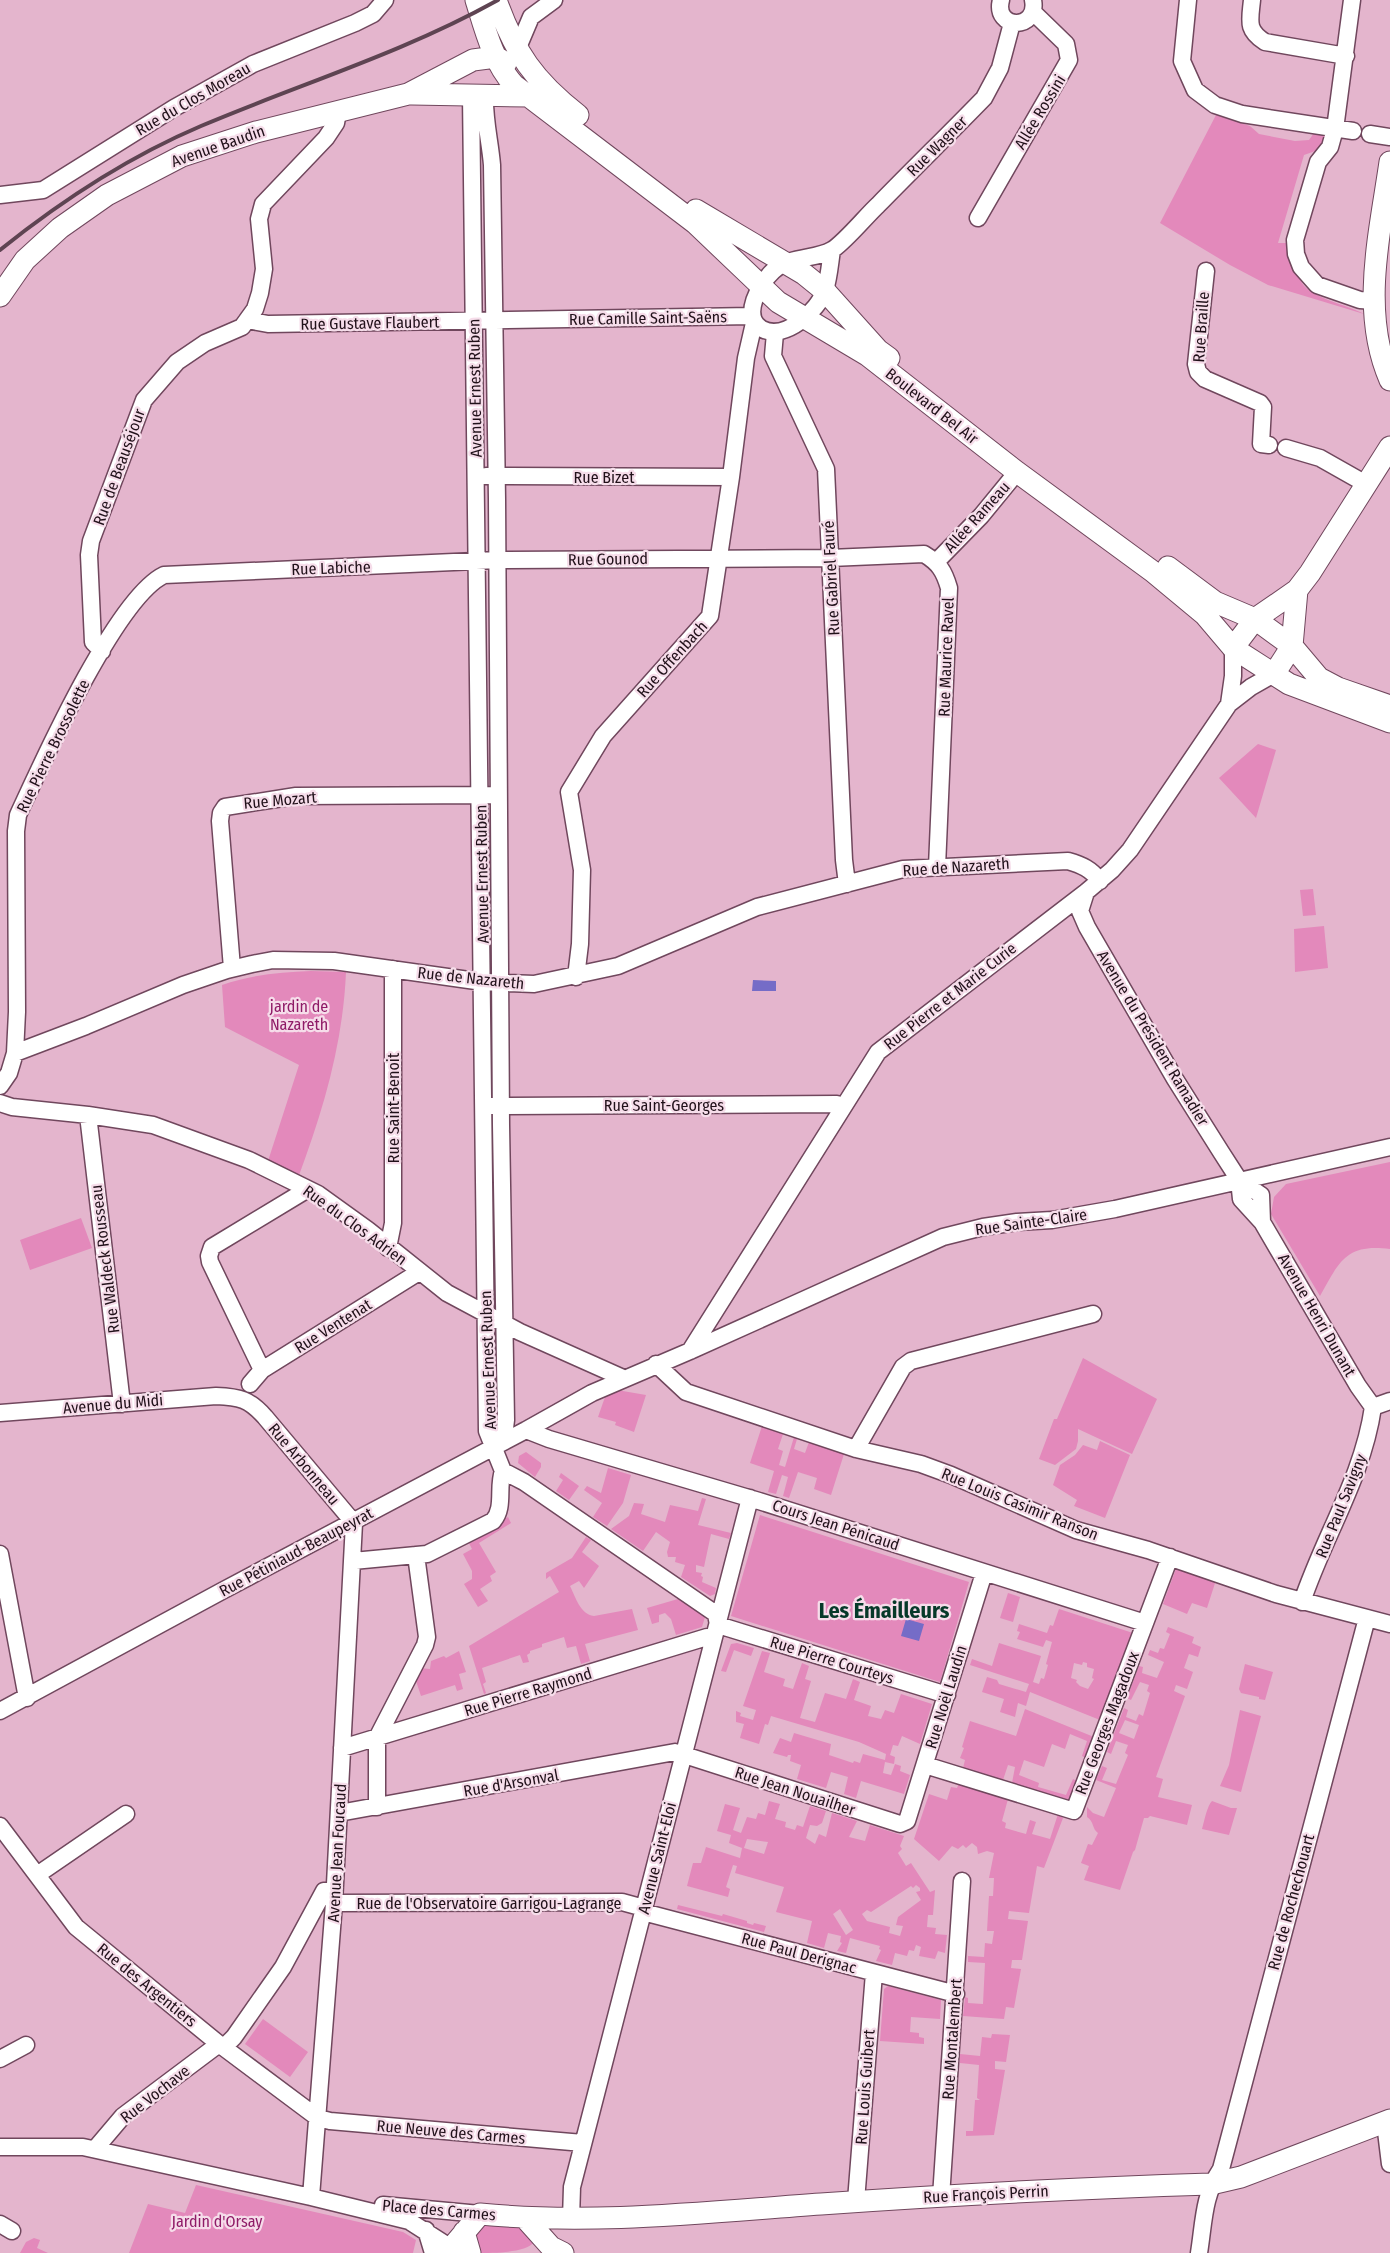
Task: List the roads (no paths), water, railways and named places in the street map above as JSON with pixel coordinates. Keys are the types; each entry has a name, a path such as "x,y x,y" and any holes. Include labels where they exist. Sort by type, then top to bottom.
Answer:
{"main road":[{"path":"478,95 511,53 498,32 489,9"},
{"path":"473,60 475,41 489,9"},
{"name":"Avenue Baudin","path":"0,296 26,260 60,228 107,195 182,156 256,132 408,94 473,60 511,53"},
{"name":"Boulevard Bel Air","path":"511,53 530,69 551,94 815,305 1211,599 1255,619 1292,646 1319,678 1338,688 1390,706"},
{"name":"Boulevard Bel Air","path":"511,53 529,96 695,222 774,273 778,302 815,305 867,355 1017,472 1152,571 1205,615 1233,648 1274,674 1312,694 1390,722"},
{"name":"Avenue Ernest Ruben","path":"473,60 478,95"},
{"name":"Avenue Baudin","path":"408,94 529,96"},
{"path":"1390,162 1376,259 1375,301 1377,334 1385,369 1390,380"},
{"path":"1233,648 1255,619 1297,590 1390,447"},
{"name":"Rue Pierre et Marie Curie","path":"1274,674 1292,646 1297,590"},
{"name":"Rue François Perrin","path":"574,2231 856,2201 1211,2184 1241,2177 1387,2122"},
{"path":"454,2249 480,2214"},
{"name":"Place des Carmes","path":"480,2214 525,2218 574,2231"},
{"path":"525,2218 547,2249 574,2231"}],"street":[{"name":"Rue du Clos Moreau","path":"0,195 43,190 174,108 222,81 253,64 373,14 385,0"},
{"path":"511,53 531,17 554,0"},
{"path":"1001,0 999,5 1003,16 1012,23 1026,20 1033,6"},
{"path":"1188,0 1182,61 1196,90 1215,105 1242,114 1353,131"},
{"path":"1252,0 1249,23 1254,35 1265,42 1346,56"},
{"path":"1352,0 1335,129 1330,147 1318,162 1295,240 1296,254 1301,267 1317,285 1360,300 1375,301"},
{"name":"Allée Rossini","path":"978,218 1069,60 1066,44 1033,6"},
{"path":"489,9 531,17"},
{"name":"Rue Wagner","path":"832,250 984,98 1000,68 1012,23"},
{"name":"Avenue Ernest Ruben","path":"478,95 490,139 492,165 498,561 501,1105 506,1420 505,1428 494,1447"},
{"name":"Avenue Ernest Ruben","path":"478,95 473,322 481,796 487,1429 494,1447"},
{"path":"247,320 255,309 264,269 259,219 263,204 326,138 336,123 338,112"},
{"path":"1370,134 1390,136"},
{"path":"832,250 815,305 783,332 763,330 753,320 753,303 774,273 832,250"},
{"name":"Rue Braille","path":"1206,271 1196,364 1198,372 1205,379 1263,407 1261,444 1269,445"},
{"name":"Rue Gustave Flaubert","path":"247,320 268,324 494,320"},
{"name":"Rue de Beauséjour","path":"102,651 93,642 89,555 91,541 144,400 177,362 205,344 242,327 247,320"},
{"name":"Rue Camille Saint-Saëns","path":"494,320 753,320"},
{"name":"Rue Offenbach","path":"576,976 580,944 582,870 569,792 603,736 710,616 753,320"},
{"name":"Rue Gabriel Fauré","path":"775,333 773,356 826,469 847,884"},
{"path":"1286,448 1320,458 1366,484"},
{"name":"Allée Rameau","path":"937,561 981,516 1017,472"},
{"name":"Rue Bizet","path":"476,476 731,477"},
{"path":"719,559 924,554 937,561"},
{"name":"Rue Gounod","path":"498,561 719,559"},
{"name":"Rue Labiche","path":"165,575 498,561"},
{"name":"Rue Maurice Ravel","path":"937,561 945,574 949,588 938,867"},
{"name":"Rue Pierre Brossolette","path":"15,1053 18,815 72,703 117,626 151,583 165,575"},
{"name":"Rue Pierre et Marie Curie","path":"1229,704 1233,676 1233,648"},
{"name":"Rue Pierre et Marie Curie","path":"690,1351 878,1052 1100,881 1130,850 1229,704 1251,687 1274,674"},
{"name":"Rue Mozart","path":"232,968 220,821 225,807 296,796 499,795"},
{"name":"Rue de Nazareth","path":"15,1053 183,985 232,968 273,960 334,961 483,982 534,984 618,966 757,908 903,869 1068,861 1082,865 1093,872 1100,881"},
{"name":"Avenue du Président Ramadier","path":"1086,892 1080,911 1087,927 1175,1079 1239,1180"},
{"name":"Rue Saint-Benoit","path":"388,1248 393,1223 393,969"},
{"path":"0,1086 9,1074 15,1053"},
{"name":"Rue du Clos Adrien","path":"0,1103 12,1107 153,1125 249,1160 308,1189 351,1218 447,1293 530,1337 623,1378"},
{"name":"Rue Saint-Georges","path":"484,1106 837,1104 842,1108"},
{"name":"Rue Waldeck Rousseau","path":"88,1115 122,1404"},
{"name":"Rue Sainte-Claire","path":"656,1364 690,1351 943,1237 983,1227 1052,1220 1115,1209 1390,1147"},
{"name":"Avenue Henri Dunant","path":"1239,1180 1261,1195 1262,1222 1358,1386 1373,1407"},
{"path":"262,1370 209,1256 212,1247 308,1189"},
{"name":"Rue Ventenat","path":"250,1384 262,1370 419,1272"},
{"path":"856,1449 903,1368 911,1360 1093,1314"},
{"name":"Rue Louis Casimir Ranson","path":"656,1364 668,1378 686,1392 856,1449 921,1464 984,1488 1076,1530 1170,1557 1302,1602 1390,1624"},
{"name":"Rue Pétiniaud-Beaupeyrat","path":"0,1712 592,1393 656,1364"},
{"path":"238,1384 250,1384 256,1392 254,1405 242,1399 227,1396 238,1384"},
{"name":"Avenue du Midi","path":"0,1413 227,1396"},
{"path":"1373,1407 1390,1401"},
{"name":"Rue Arbonneau","path":"254,1405 354,1522"},
{"name":"Rue Paul Savigny","path":"1302,1602 1360,1463 1368,1439 1373,1407"},
{"name":"Cours Jean Pénicaud","path":"526,1430 1145,1623"},
{"path":"494,1447 503,1471 534,1489 716,1614 716,1632"},
{"path":"353,1561 428,1554 495,1519 499,1514 500,1478 503,1471"},
{"name":"Avenue Saint-Eloi","path":"574,2231 572,2187 750,1498"},
{"name":"Avenue Jean Foucaud","path":"311,2190 334,1897 354,1522"},
{"path":"0,1554 27,1698"},
{"path":"377,1807 377,1737 427,1637 416,1555"},
{"name":"Rue Georges Magadoux","path":"925,1765 1074,1811 1170,1557"},
{"name":"Rue Noël Laudin","path":"907,1821 984,1573"},
{"name":"Rue de Rochechouart","path":"1199,2253 1206,2198 1211,2184 1221,2169 1367,1618"},
{"name":"Rue Pierre Courteys","path":"716,1632 947,1695"},
{"name":"Rue Pierre Raymond","path":"342,1748 706,1637 716,1632"},
{"name":"Rue d'Arsonval","path":"339,1813 675,1752 684,1755"},
{"name":"Rue Jean Nouailher","path":"684,1755 900,1824 907,1821"},
{"path":"37,1875 126,1814"},
{"name":"Rue des Argentiers","path":"0,1826 76,1928 222,2045 318,2118"},
{"name":"Rue Montalembert","path":"941,2197 962,1881"},
{"name":"Rue Vochave","path":"95,2149 123,2116 234,2037 283,1967 324,1891 334,1897"},
{"name":"Rue de l'Observatoire Garrigou-Lagrange","path":"334,1897 622,1902 643,1910"},
{"name":"Rue Paul Derignac","path":"643,1910 956,1994"},
{"name":"Rue Louis Guibert","path":"856,2201 874,1973"},
{"path":"0,2059 26,2045"},
{"name":"Rue Neuve des Carmes","path":"318,2118 330,2121 583,2143"},
{"path":"1387,2122 1390,2164"},
{"name":"Place des Carmes","path":"0,2147 73,2146 95,2149 179,2169 323,2191 346,2199 414,2209 480,2214"},
{"name":"Place des Carmes","path":"311,2190 409,2221 454,2249"}],"railway":[{"path":"0,250 71,197 121,166 174,138 388,52 498,0"}],"district":[{"name":"Les Émailleurs","path":"884,1610"}],"park label":[{"name":"jardin de Nazareth","path":"299,1015"},
{"name":"Jardin d'Orsay","path":"217,2221"}]}
